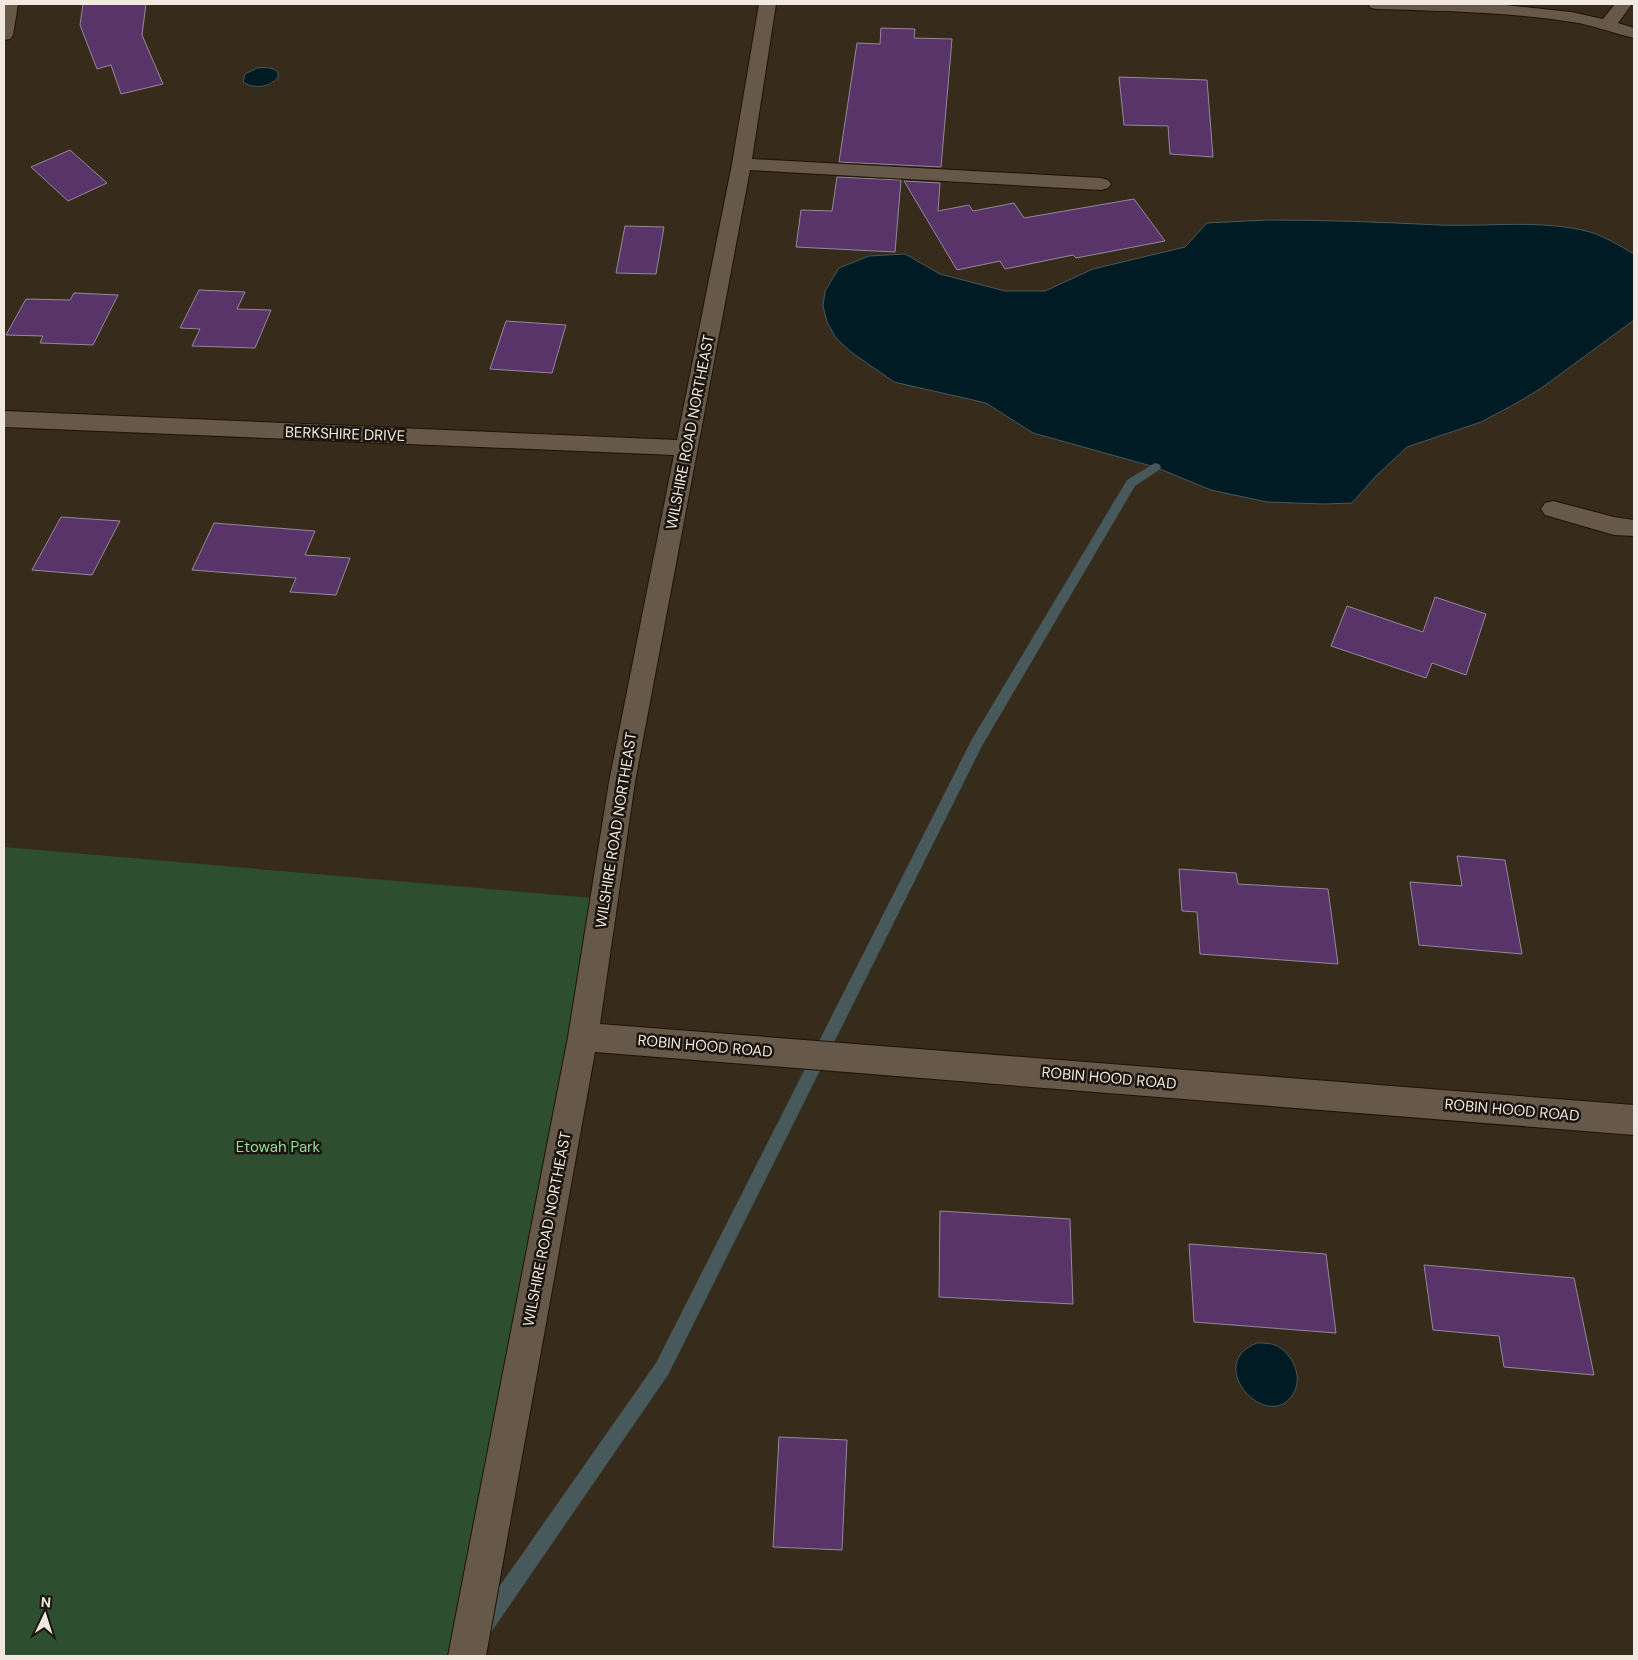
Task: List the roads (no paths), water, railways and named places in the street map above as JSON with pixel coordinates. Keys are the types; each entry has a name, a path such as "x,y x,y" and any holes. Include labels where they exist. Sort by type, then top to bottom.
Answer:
{"street":[{"path":"4,35 9,4"},
{"name":"WILSHIRE ROAD NORTHEAST","path":"467,1656 583,1037 622,782 742,164 767,4"},
{"path":"1377,4 1520,11 1573,17 1634,33"},
{"path":"1607,25 1624,4"},
{"path":"742,164 1102,184"},
{"name":"BERKSHIRE DRIVE","path":"4,419 687,448"},
{"path":"1553,509 1614,526 1634,528"},
{"name":"ROBIN HOOD ROAD","path":"583,1037 1634,1120"}],"water":[{"path":"257,68 273,69 278,72 278,77 275,81 261,86 252,86 243,82 245,74"},
{"path":"1267,220 1438,225 1514,224 1553,226 1590,232 1634,254 1634,320 1540,389 1513,405 1481,422 1407,447 1376,476 1352,503 1324,504 1267,502 1211,490 1155,467 1033,433 986,403 894,382 851,352 836,338 827,322 823,306 825,291 839,268 869,256 905,254 940,274 1005,291 1045,291 1093,269 1185,247 1207,223"},
{"path":"1257,1343 1271,1344 1285,1351 1296,1370 1297,1384 1295,1391 1291,1397 1280,1405 1267,1406 1254,1400 1244,1390 1237,1378 1236,1365 1242,1352"}],"waterway":[{"path":"485,1624 662,1369 977,743 1131,483 1155,467"}],"park label":[{"name":"Etowah Park","path":"278,1147"}]}
